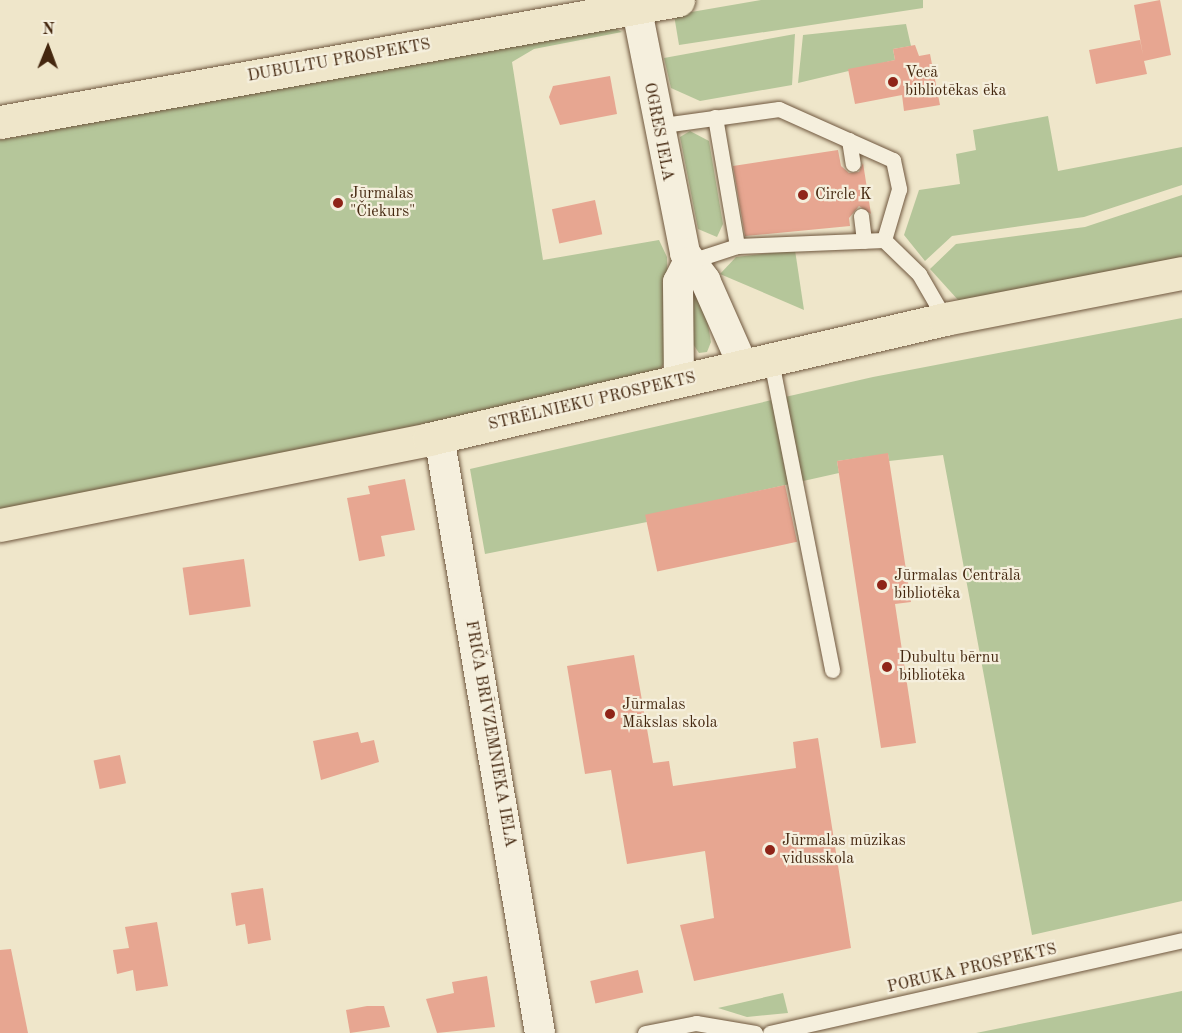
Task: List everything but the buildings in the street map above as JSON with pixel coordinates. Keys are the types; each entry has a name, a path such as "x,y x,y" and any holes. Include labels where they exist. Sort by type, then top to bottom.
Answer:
{"main road":[{"name":"DUBULTU PROSPEKTS","path":"0,123 635,4 678,0"},
{"name":"STRĒLNIEKU PROSPEKTS","path":"0,525 439,436 945,319 1182,273"}],"street":[{"name":"OGRES IELA","path":"635,4 656,126 688,262 705,280 757,364"},
{"path":"679,382 678,282 688,262"},
{"name":"FRIČA BRĪVZEMNIEKA IELA","path":"439,436 540,1033"}],"lane":[{"path":"656,126 779,109 893,160 899,189 884,240"},
{"path":"715,117 737,246"},
{"path":"849,140 853,164"},
{"path":"861,216 864,241"},
{"path":"688,262 737,246 884,240 919,274 945,319"},
{"path":"757,364 832,670"},
{"name":"PORUKA PROSPEKTS","path":"770,1033 1182,940"},
{"path":"645,1033 696,1023 755,1033"}],"green space":[{"path":"761,0 923,0 923,8 679,45 674,15"},
{"path":"607,24 622,32 534,49 512,62 543,260 659,240 667,257 669,356 656,375 0,513 0,140"},
{"path":"906,24 911,46 893,49 895,60 798,83 803,35"},
{"path":"795,34 792,85 700,101 671,88 664,58"},
{"path":"1048,116 1058,171 1182,147 1182,185 1084,217 952,236 925,261 904,235 919,190 960,184 956,154 976,150 973,130"},
{"path":"690,131 709,141 723,224 717,237 698,229 680,137"},
{"path":"1182,195 1182,257 959,301 930,269 956,244 1085,227"},
{"path":"795,250 804,310 720,274 736,257"},
{"path":"690,277 701,284 711,342 707,352 699,353 691,341"},
{"path":"1182,318 1182,901 1032,935 943,455 889,461 888,454 837,461 839,473 646,516 647,522 485,554 470,469 873,377"},
{"path":"1182,991 1182,1033 976,1033"},
{"path":"783,993 788,1013 747,1017 718,1008"}],"place":[{"name":"Vecā bibliotēkas ēka","path":"893,82"},
{"name":"Circle K","path":"803,195"},
{"name":"Jūrmalas \"Čiekurs\"","path":"338,203"},
{"name":"Jūrmalas Centrālā bibliotēka","path":"882,585"},
{"name":"Dubultu bērnu bibliotēka","path":"887,667"},
{"name":"Jūrmalas Mākslas skola","path":"610,714"},
{"name":"Jūrmalas mūzikas vidusskola","path":"770,850"}]}
